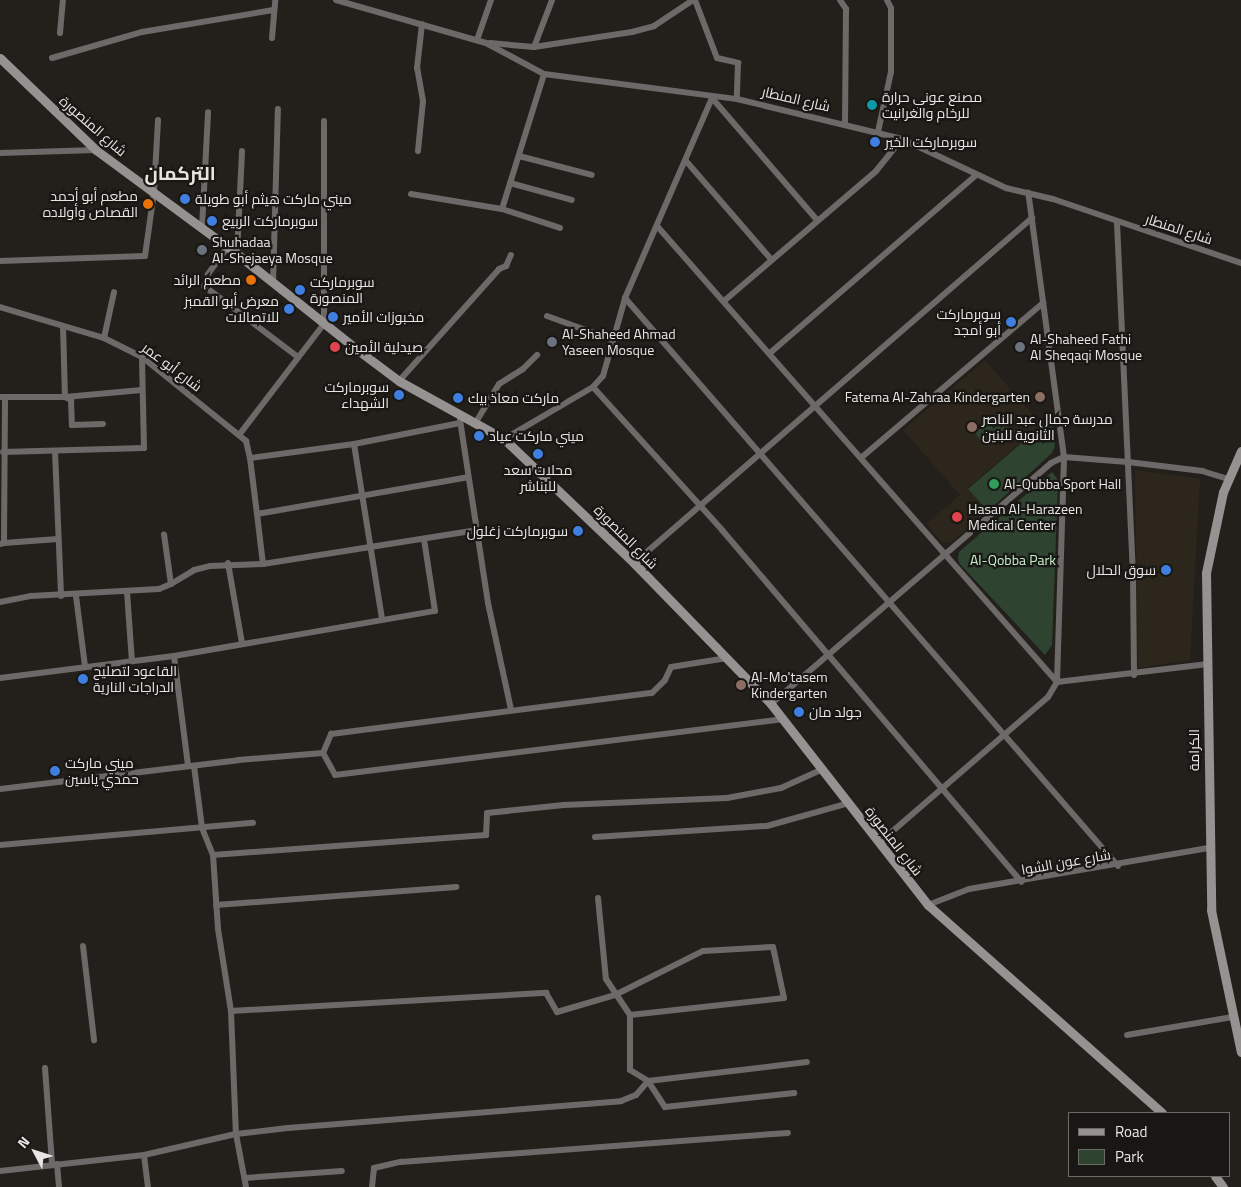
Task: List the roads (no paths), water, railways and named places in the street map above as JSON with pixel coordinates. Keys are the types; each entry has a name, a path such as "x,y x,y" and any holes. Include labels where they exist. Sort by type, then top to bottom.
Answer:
{"main road":[{"name":"شارع المنصورة","path":"0,58 96,150 237,254 324,324 400,381 460,419 476,422 504,439 634,563 771,704 823,769 846,804 880,842 928,905 1161,1112"},
{"name":"الكرامة","path":"1241,451 1228,479 1206,573 1211,910 1232,1017 1241,1052"}],"street":[{"path":"60,33 63,0"},
{"path":"272,38 275,0"},
{"name":"شارع المنطار","path":"336,0 486,43 544,74 712,98 737,99 878,132 902,139 1006,188 1028,192 1241,263"},
{"path":"477,40 491,0"},
{"path":"534,47 552,0"},
{"path":"486,43 534,47 608,37 654,26 694,0 717,58 738,63 737,99"},
{"path":"840,0 846,9 845,123"},
{"path":"878,132 891,72 891,8 887,0"},
{"path":"52,58 142,32 273,10"},
{"path":"418,151 423,101 417,68 422,24"},
{"path":"502,209 544,74"},
{"path":"504,439 592,387 603,376 625,298 712,98 816,219"},
{"path":"273,284 278,109"},
{"path":"202,228 208,112"},
{"path":"0,261 145,256 154,192 158,120"},
{"path":"239,435 324,324 324,121"},
{"path":"724,301 816,219 876,171 902,139"},
{"path":"0,153 96,150"},
{"path":"237,254 242,151"},
{"path":"519,156 592,175"},
{"path":"686,161 771,259"},
{"path":"770,354 976,175"},
{"path":"510,183 572,200"},
{"path":"880,842 1048,697 1057,682 1064,457 1028,192"},
{"path":"410,194 502,209 560,228"},
{"path":"634,563 1032,218"},
{"path":"1117,223 1128,462 1134,675"},
{"path":"657,226 862,457 944,556 1057,682"},
{"path":"208,274 227,248"},
{"path":"400,381 499,269 506,266 510,256"},
{"path":"204,286 298,357"},
{"path":"104,338 114,292"},
{"path":"625,298 761,452 1118,866"},
{"path":"862,457 1043,303"},
{"name":"شارع أبو عمر","path":"0,307 104,338 142,357 246,441 250,458 263,564"},
{"path":"547,316 613,340"},
{"path":"64,326 65,396"},
{"path":"476,422 499,384 523,370 537,355"},
{"path":"3,452 144,448 142,357"},
{"path":"592,387 699,506 1022,882"},
{"path":"58,539 2,544 2,397 65,396 142,390"},
{"path":"65,396 71,400 72,425 103,424"},
{"path":"250,458 354,444 460,419 488,604 511,709"},
{"path":"354,444 382,619"},
{"path":"55,451 61,596"},
{"path":"771,704 1051,463 1064,457 1128,462 1202,471 1228,479"},
{"path":"257,514 468,477"},
{"path":"0,602 30,596 76,596 159,589 194,570 228,563 263,564 477,530"},
{"path":"164,534 171,584"},
{"path":"0,678 174,656 435,611 424,538"},
{"path":"228,563 242,643"},
{"path":"126,592 132,661"},
{"path":"76,596 85,666"},
{"path":"174,656 202,828 213,855 216,905 231,1011 236,1134 246,1187"},
{"path":"323,753 331,734 511,709 652,693 665,680 671,667 726,658"},
{"path":"1057,682 1134,675 1208,664"},
{"path":"323,753 335,774 783,719"},
{"path":"0,789 191,766 323,753"},
{"path":"213,855 486,835 487,813 564,805 727,798 781,788 823,769"},
{"path":"595,838 767,826 846,804"},
{"path":"0,845 253,823"},
{"name":"شارع عون الشوا","path":"928,905 969,889 1118,866 1209,848"},
{"path":"216,905 456,887"},
{"path":"598,898 606,979 614,995 630,1015 630,1070 648,1081 665,1107 794,1093"},
{"path":"83,946 94,1040"},
{"path":"231,1011 546,993 557,1012 614,995 703,951 774,947 784,998 630,1015"},
{"path":"1127,1035 1232,1017"},
{"path":"0,1171 144,1154 236,1134 433,1114 621,1101 636,1095 648,1081 807,1062"},
{"path":"46,1068 54,1164 59,1187"},
{"path":"372,1187 374,1168 401,1162 788,1132"},
{"path":"144,1154 148,1187"},
{"path":"245,1178 342,1171"}],"place":[{"name":"مصنع عوني حرارة للرخام والغرانيت","path":"872,105"},
{"name":"سوبرماركت الخير","path":"875,142"},
{"name":"ميني ماركت هيثم أبو طويلة","path":"185,199"},
{"name":"مطعم أبو أحمد القصاص وأولاده","path":"148,204"},
{"name":"سوبرماركت الربيع","path":"212,221"},
{"name":"Shuhadaa Al-Shejaeya Mosque","path":"202,250"},
{"name":"مطعم الرائد","path":"251,280"},
{"name":"سوبرماركت المنصورة","path":"300,290"},
{"name":"معرض أبو القمبز للاتصالات","path":"289,309"},
{"name":"مخبوزات الأمير","path":"333,317"},
{"name":"سوبرماركت أبو أمجد","path":"1011,322"},
{"name":"Al-Shaheed Ahmad Yaseen Mosque","path":"552,342"},
{"name":"صيدلية الأمين","path":"335,347"},
{"name":"Al-Shaheed Fathi Al Sheqaqi Mosque","path":"1020,347"},
{"name":"سوبرماركت الشهداء","path":"399,395"},
{"name":"Fatema Al-Zahraa Kindergarten","path":"1040,397"},
{"name":"ماركت معاذ بيك","path":"458,398"},
{"name":"مدرسة جمال عبد الناصر الثانوية للبنين","path":"972,427"},
{"name":"ميني ماركت عياد","path":"479,436"},
{"name":"محلات سعد للبناشر","path":"538,454"},
{"name":"Al-Qubba Sport Hall","path":"994,484"},
{"name":"Hasan Al-Harazeen Medical Center","path":"957,517"},
{"name":"سوبرماركت زغلول","path":"578,531"},
{"name":"سوق الحلال","path":"1166,570"},
{"name":"القاعود لتصليح الدراجات النارية","path":"83,679"},
{"name":"Al-Mo'tasem Kindergarten","path":"741,685"},
{"name":"جولد مان","path":"799,712"},
{"name":"ميني ماركت حمدي ياسين","path":"55,771"}],"district":[{"name":"التركمان","path":"180,173"}],"park label":[{"name":"Al-Qobba Park","path":"1013,560"}]}
